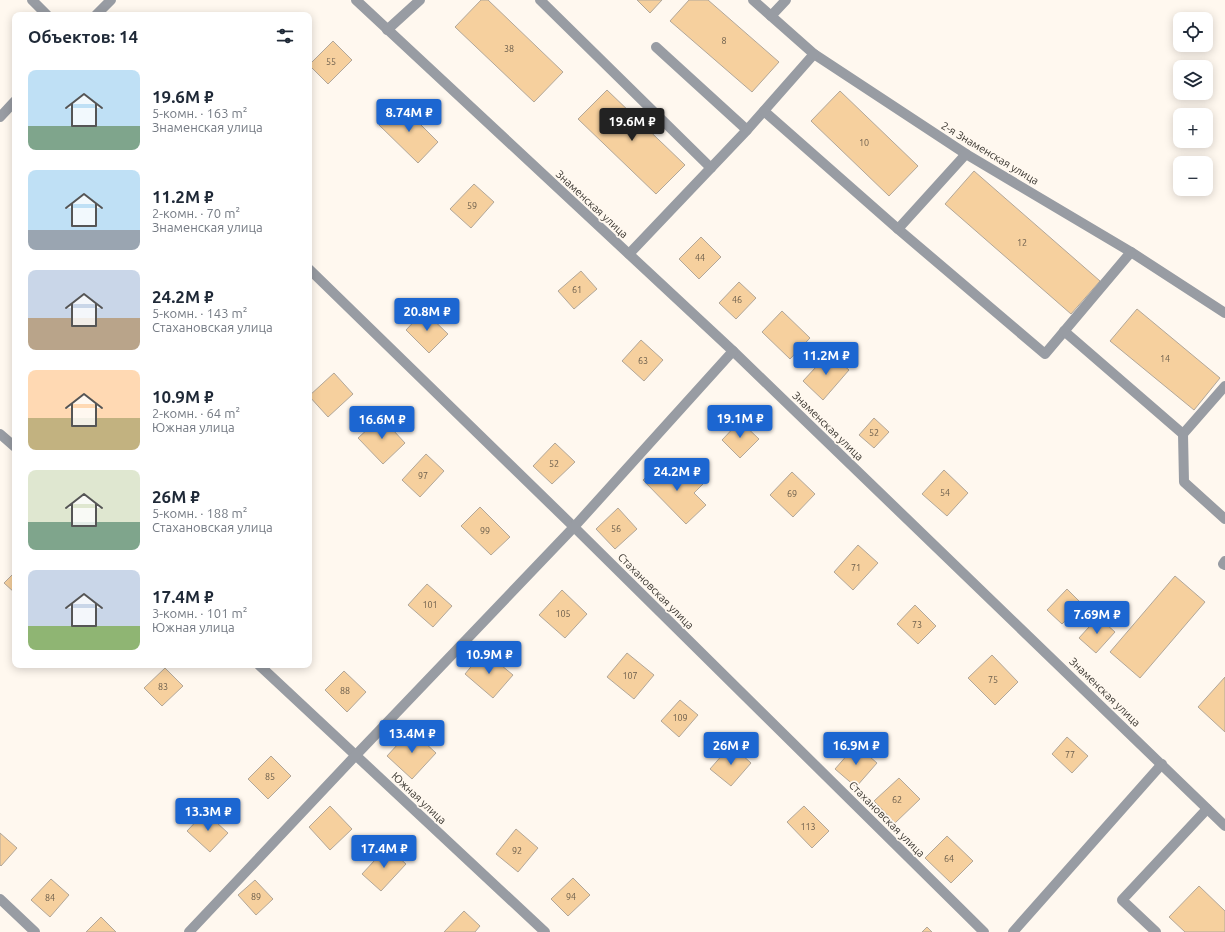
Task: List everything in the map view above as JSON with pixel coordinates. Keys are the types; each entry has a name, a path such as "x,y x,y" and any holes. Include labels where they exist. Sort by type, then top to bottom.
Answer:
{"street":[{"path":"32,0 44,12"},
{"path":"99,12 111,0"},
{"name":"Знаменская улица","path":"356,0 733,351 1225,826"},
{"path":"387,30 420,0"},
{"path":"540,0 711,168"},
{"name":"2-я Знаменская улица","path":"753,0 814,54 966,154 1131,252 1225,313"},
{"path":"771,16 786,0"},
{"path":"656,47 747,130"},
{"path":"628,254 747,130 814,54"},
{"path":"0,117 12,104"},
{"path":"764,111 898,230 1045,354 1131,252"},
{"path":"898,230 966,154"},
{"name":"Стахановская улица","path":"312,272 574,527 984,932"},
{"path":"1064,331 1183,434"},
{"path":"189,932 574,527 733,351"},
{"path":"1225,386 1183,434 1184,482 1225,519"},
{"path":"0,434 12,444"},
{"path":"1225,561 1223,564 1225,565"},
{"name":"Южная улица","path":"262,668 545,932"},
{"path":"1014,932 1162,764"},
{"path":"1156,932 1122,900 1207,809"},
{"path":"0,899 35,932"}],"building":[{"path":"481,0 488,0 563,72 534,102 455,27"},
{"path":"637,0 662,0 650,13"},
{"path":"689,0 708,0 779,62 752,92 670,21"},
{"path":"333,41 352,60 328,84 312,68 312,62"},
{"path":"607,90 685,165 656,194 578,119"},
{"path":"840,91 918,166 889,196 811,121"},
{"path":"400,104 438,142 418,163 379,125"},
{"path":"974,171 1100,281 1071,314 945,204"},
{"path":"474,184 494,202 471,228 450,209"},
{"path":"701,237 721,257 699,279 679,259"},
{"path":"581,271 597,289 574,309 558,291"},
{"path":"739,282 756,298 736,319 719,303"},
{"path":"1137,309 1220,378 1194,410 1110,341"},
{"path":"424,311 448,334 429,353 406,330"},
{"path":"782,311 810,338 790,359 762,332"},
{"path":"641,340 663,360 644,381 622,361"},
{"path":"829,353 849,370 823,400 803,381"},
{"path":"334,373 353,394 328,417 312,399 312,393"},
{"path":"381,417 405,443 383,464 358,438"},
{"path":"874,418 889,432 874,448 859,435"},
{"path":"740,421 759,439 740,458 722,440"},
{"path":"555,443 575,462 552,484 533,466"},
{"path":"426,454 444,471 420,497 402,480"},
{"path":"663,461 684,483 694,473 704,483 694,493 706,505 686,524 643,480"},
{"path":"944,470 968,493 947,516 922,494"},
{"path":"792,472 815,494 793,517 770,495"},
{"path":"480,507 510,537 491,555 461,526"},
{"path":"618,508 637,529 615,549 596,529"},
{"path":"858,545 878,563 853,590 834,572"},
{"path":"12,575 12,590 4,583"},
{"path":"1175,576 1205,602 1140,678 1110,652"},
{"path":"427,584 452,606 433,627 408,605"},
{"path":"1067,589 1082,604 1062,624 1047,610"},
{"path":"562,590 587,614 565,638 539,615"},
{"path":"915,605 936,626 918,644 897,624"},
{"path":"1098,617 1115,632 1096,653 1079,638"},
{"path":"484,651 513,675 493,698 465,674"},
{"path":"627,653 654,675 634,699 607,677"},
{"path":"992,655 1018,682 995,705 968,678"},
{"path":"165,668 183,686 162,706 144,688"},
{"path":"344,671 366,692 347,712 325,690"},
{"path":"1225,677 1225,732 1198,707"},
{"path":"680,700 698,715 679,737 661,721"},
{"path":"411,730 436,753 412,779 387,756"},
{"path":"1067,737 1088,756 1072,773 1052,754"},
{"path":"731,745 751,763 731,786 710,769"},
{"path":"856,745 877,763 856,787 835,769"},
{"path":"271,756 291,776 268,799 248,779"},
{"path":"899,778 920,799 895,823 874,801"},
{"path":"330,806 352,829 330,850 309,827"},
{"path":"804,806 829,831 812,848 787,822"},
{"path":"205,812 228,833 210,852 187,831"},
{"path":"516,829 538,848 518,872 496,854"},
{"path":"0,833 17,848 1,866 0,865"},
{"path":"947,836 973,861 951,883 925,858"},
{"path":"387,847 406,864 381,891 362,874"},
{"path":"573,878 590,895 568,916 551,899"},
{"path":"51,879 69,895 50,917 31,900"},
{"path":"255,880 273,899 256,915 238,895"},
{"path":"1199,886 1225,911 1225,932 1185,932 1169,917"},
{"path":"464,911 480,926 475,932 444,932"},
{"path":"101,917 116,932 86,932"},
{"path":"927,927 932,932 922,932"}]}
